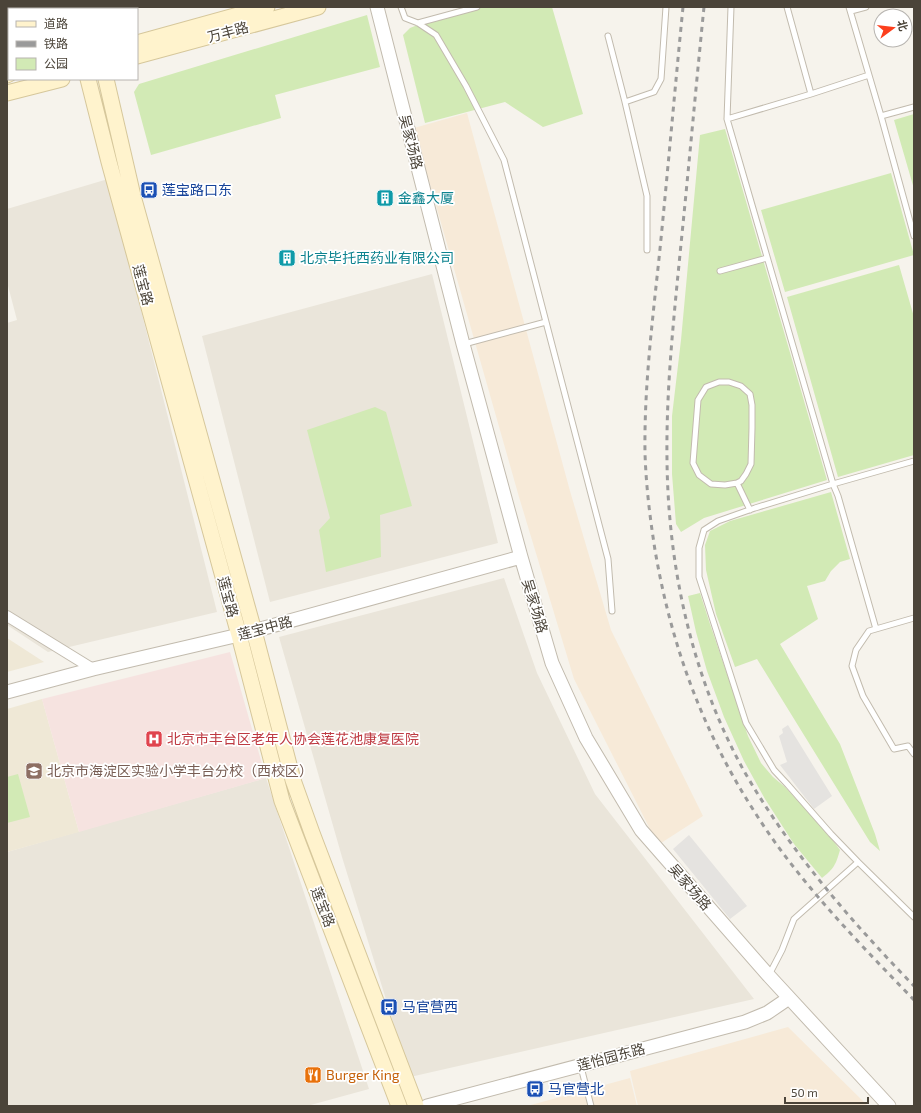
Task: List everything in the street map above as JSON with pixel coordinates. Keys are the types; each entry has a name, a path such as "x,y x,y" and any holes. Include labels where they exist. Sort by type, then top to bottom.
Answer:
{"main road":[{"name":"万丰路","path":"138,42 267,7"},
{"name":"万丰路","path":"138,56 318,7"},
{"path":"7,93 58,80"},
{"name":"莲宝路","path":"88,80 109,162 239,635 282,801 399,1106"},
{"name":"莲宝路","path":"106,80 134,196 254,631 293,780 416,1106"}],"street":[{"name":"吴家场路","path":"377,7 463,344 521,557 552,663 586,738 641,830 769,976 888,1106"},
{"name":"莲宝中路","path":"7,692 93,669 239,635 521,557"},
{"path":"7,616 93,669"},
{"name":"莲怡园东路","path":"427,1106 744,1022 767,1013 789,998"}],"lane":[{"path":"401,7 405,18 418,22 436,35 466,86 504,160 608,559 612,610"},
{"path":"418,22 477,7"},
{"path":"625,102 654,92 661,79 666,7"},
{"path":"731,7 727,119 876,629"},
{"path":"788,7 811,94"},
{"path":"866,7 850,9 914,236"},
{"path":"608,36 648,196 647,250"},
{"path":"727,119 869,75"},
{"path":"881,116 914,107"},
{"path":"720,271 767,258"},
{"path":"463,344 546,322"},
{"path":"719,382 729,382 741,386 750,394 752,405 751,464 741,481 737,483 725,486 711,484 699,475 693,463 698,400 706,387 719,382"},
{"path":"914,461 833,484 718,521 704,530 699,548 699,577 746,723 774,770 831,834 914,917"},
{"path":"737,483 750,510"},
{"path":"914,618 869,631 856,650 852,666 863,696 894,749 908,746 914,754"},
{"path":"769,976 782,950 794,919 858,862"},
{"path":"581,1066 591,1106"}],"shaded area":[{"path":"467,113 570,491 611,630 703,816 658,845 574,679 519,497 414,128"},
{"path":"108,179 217,612 48,652 7,625 7,323 17,320 7,282 7,209"},
{"path":"432,274 498,543 270,602 202,336"},
{"path":"504,578 537,673 595,794 754,999 410,1077 342,857 279,637"},
{"path":"7,638 44,662 7,672"},
{"name":"北京市丰台区老年人协会莲花池康复医院","path":"230,652 266,778 79,832 42,699"},
{"name":"北京市海淀区实验小学丰台分校（西校区）","path":"42,699 79,832 7,852 7,709"},
{"path":"788,725 832,796 814,809 780,765 787,762 779,736 783,733 782,729"},
{"path":"266,778 369,1089 307,1106 7,1106 7,852"},
{"path":"689,835 747,906 730,919 673,849"},
{"path":"788,1027 868,1106 638,1106 630,1071"},
{"path":"630,1078 637,1106 527,1106"}],"green space":[{"path":"463,7 552,7 583,114 543,127 505,102 425,123 403,35 410,28"},
{"path":"367,15 380,67 275,95 281,118 151,155 134,92 139,84"},
{"path":"914,114 914,189 894,120"},
{"path":"725,129 827,480 704,518 681,532 676,524 672,474 672,416 681,340 700,135"},
{"path":"891,173 914,255 785,292 761,210"},
{"path":"899,265 914,317 914,455 838,477 787,297"},
{"path":"375,407 386,412 412,506 380,515 381,557 326,572 319,530 330,518 307,430"},
{"path":"831,492 850,559 840,562 831,571 825,581 807,586 818,619 780,644 840,744 875,834 880,851 870,842 757,659 735,667 716,614 706,570 705,545 710,531 730,521"},
{"path":"700,593 748,736 761,763 827,832 840,850 834,866 822,878 794,844 765,799 744,761 724,717 707,671 688,596"},
{"path":"18,774 30,817 7,823 7,777"}],"railway":[{"path":"683,7 650,351 645,428 647,490 653,538 662,585 670,619 691,685 704,718 735,780 771,837 789,862 849,932 914,1000"},
{"path":"704,7 673,325 667,433 668,500 672,541 686,620 697,660 710,698 744,771 762,800 781,829 822,884 867,936 914,986"}],"place":[{"name":"莲宝路口东","path":"149,190"},
{"name":"金鑫大厦","path":"385,198"},
{"name":"北京毕托西药业有限公司","path":"287,258"},
{"name":"北京市丰台区老年人协会莲花池康复医院","path":"154,739"},
{"name":"北京市海淀区实验小学丰台分校（西校区）","path":"34,771"},
{"name":"马官营西","path":"389,1007"},
{"name":"Burger King","path":"313,1075"},
{"name":"马官营北","path":"535,1089"}]}
